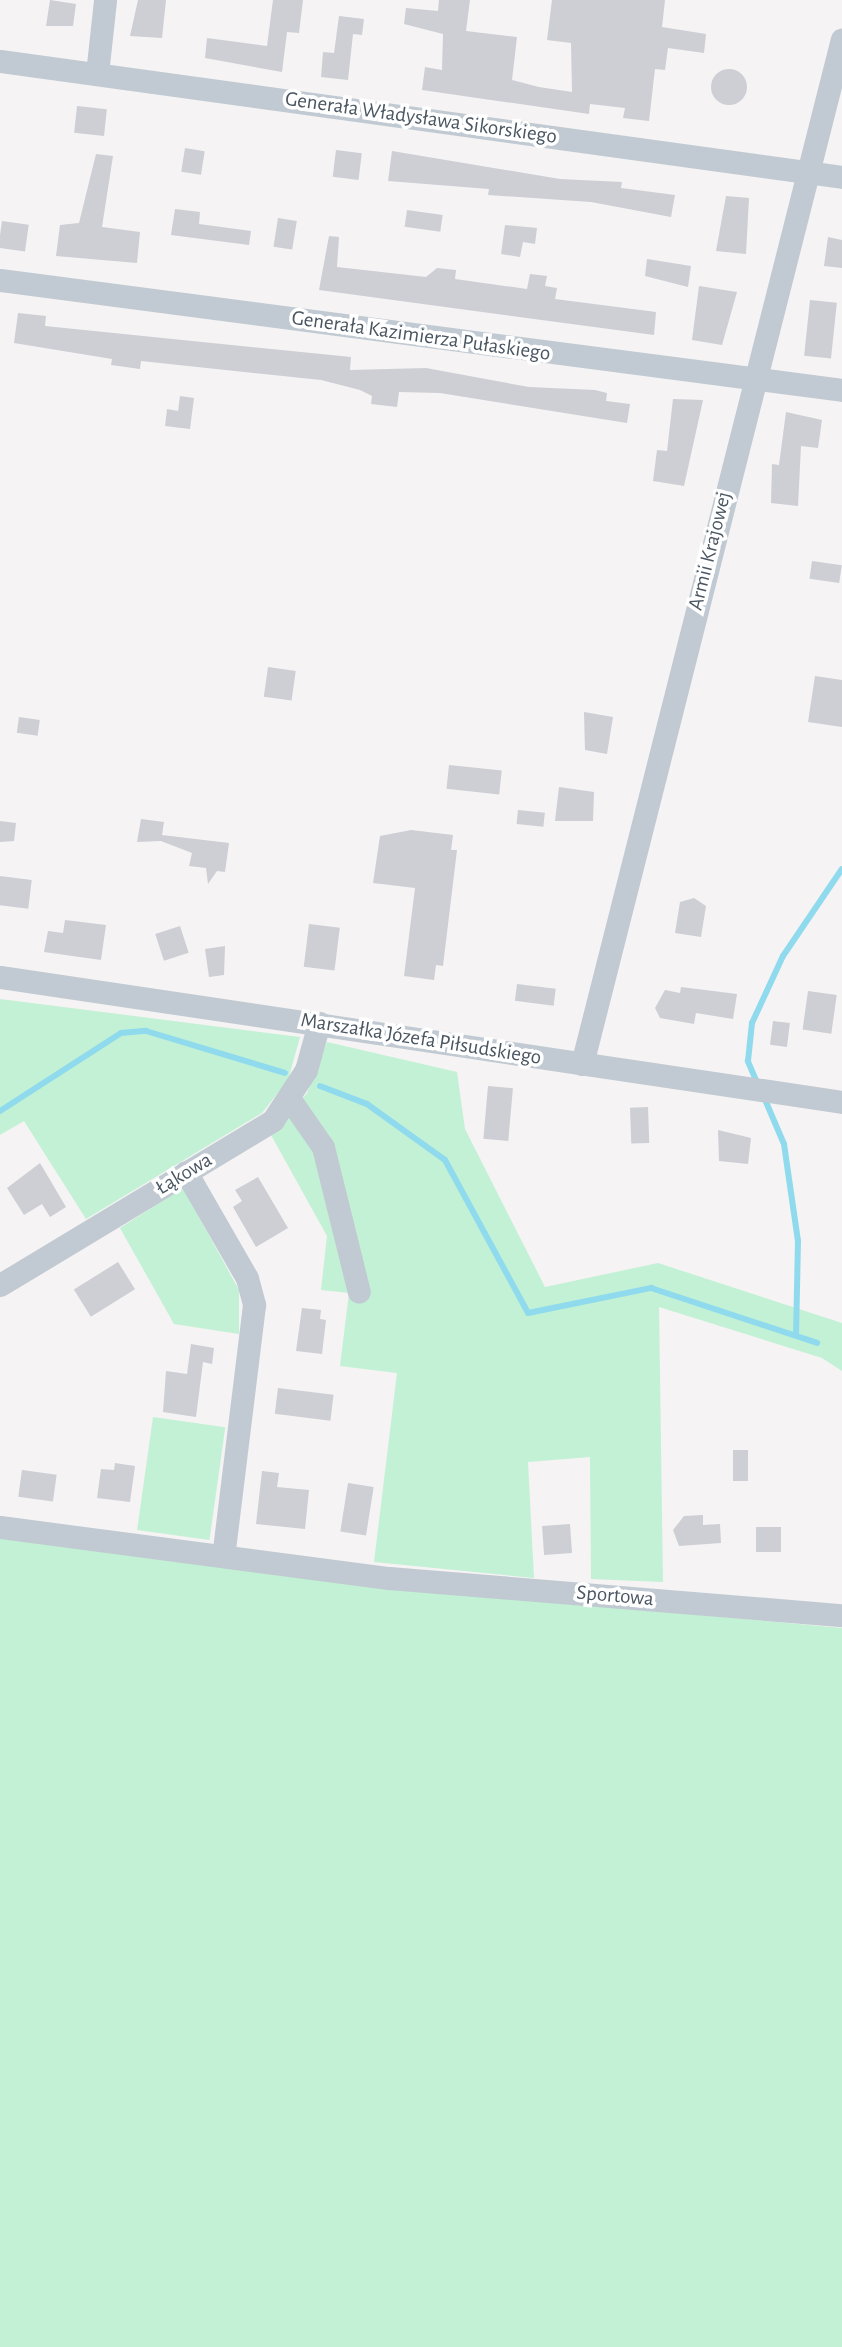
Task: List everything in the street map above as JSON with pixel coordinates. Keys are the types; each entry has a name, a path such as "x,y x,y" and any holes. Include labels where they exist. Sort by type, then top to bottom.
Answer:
{"street":[{"path":"97,74 105,0"},
{"name":"Armii Krajowej","path":"582,1064 753,379 842,39"},
{"name":"Generała Władysława Sikorskiego","path":"0,61 842,177"},
{"name":"Generała Kazimierza Pułaskiego","path":"0,280 842,390"},
{"name":"Marszałka Józefa Piłsudskiego","path":"0,977 842,1102"},
{"name":"Łąkowa","path":"0,1285 273,1120 291,1101 319,1023"},
{"path":"291,1101 323,1147 359,1292"},
{"path":"186,1172 247,1278 254,1305 223,1556"},
{"name":"Sportowa","path":"0,1527 388,1578 842,1615"}],"green space":[{"path":"0,999 300,1037 288,1080 262,1113 86,1219 24,1121 0,1135"},
{"path":"327,1042 457,1072 465,1129 545,1287 658,1263 842,1323 842,1371 822,1358 659,1307 663,1582 591,1579 590,1457 528,1462 534,1578 374,1562 397,1373 340,1366 349,1293 321,1290 327,1236 271,1135 307,1093"},
{"path":"183,1188 239,1290 239,1334 174,1324 120,1228"},
{"path":"153,1417 225,1427 209,1540 137,1530"},
{"path":"0,1536 363,1584 842,1628 842,2347 0,2347"}],"building":[{"path":"50,0 76,4 73,26 46,26"},
{"path":"138,0 166,0 162,38 130,36"},
{"path":"273,0 303,0 299,33 287,32 282,72 205,58 207,38 267,46"},
{"path":"439,0 470,0 466,31 517,37 512,80 539,87 572,92 571,43 547,40 552,0 665,0 662,27 706,34 704,53 668,48 665,70 655,69 649,121 623,118 625,108 590,104 589,114 422,90 425,67 442,70 443,34 404,24 406,8 438,11"},
{"path":"339,16 364,19 362,35 353,34 348,80 321,77 323,52 334,53"},
{"path":"729,69 742,74 747,87 742,100 729,105 716,100 711,87 716,74"},
{"path":"77,106 107,109 104,136 74,133"},
{"path":"185,148 205,151 201,175 181,172"},
{"path":"336,150 362,153 359,180 333,177"},
{"path":"392,151 560,179 622,182 621,188 675,195 671,217 591,202 488,195 489,189 388,181"},
{"path":"96,154 113,156 102,227 140,232 137,263 56,256 60,225 79,223"},
{"path":"726,196 749,198 746,254 716,251"},
{"path":"175,209 200,212 199,224 251,231 249,245 171,235"},
{"path":"407,210 443,215 440,232 405,227"},
{"path":"278,218 297,221 292,250 273,247"},
{"path":"2,221 29,225 25,251 0,248"},
{"path":"505,225 537,228 535,244 523,242 520,257 501,254"},
{"path":"329,236 339,237 337,267 426,277 437,268 456,270 455,279 527,289 530,274 547,276 545,286 557,288 555,299 656,312 654,335 319,290"},
{"path":"828,237 842,240 842,268 824,266"},
{"path":"647,259 691,266 688,287 645,276"},
{"path":"699,286 737,292 722,345 692,340"},
{"path":"810,300 837,303 831,359 804,356"},
{"path":"18,313 46,316 45,326 351,357 350,370 426,368 529,387 595,390 607,393 606,401 630,404 627,423 440,393 399,392 397,407 371,404 372,396 360,390 321,380 141,361 140,369 111,365 112,359 14,343"},
{"path":"180,396 194,398 190,429 165,426 167,409 178,411"},
{"path":"673,399 703,400 684,486 653,481 657,450 667,451"},
{"path":"786,412 822,420 818,448 801,446 798,506 771,503 772,464 779,465"},
{"path":"812,561 842,565 839,583 809,579"},
{"path":"268,667 296,671 292,701 264,697"},
{"path":"815,676 842,680 842,727 808,722"},
{"path":"584,712 613,717 607,754 585,750"},
{"path":"19,717 40,720 38,736 17,733"},
{"path":"449,765 502,771 499,794 446,789"},
{"path":"559,787 594,792 593,821 555,821"},
{"path":"518,810 545,813 543,827 517,824"},
{"path":"141,819 164,822 162,835 229,843 225,872 217,871 208,884 206,868 189,866 192,853 161,841 137,842"},
{"path":"0,821 16,823 14,841 0,842"},
{"path":"411,830 453,835 451,850 457,850 443,966 436,965 434,980 404,976 415,888 373,883 380,836"},
{"path":"0,876 32,880 28,909 0,905"},
{"path":"694,898 706,906 701,937 675,933 680,902"},
{"path":"65,920 106,925 101,960 44,952 48,931 63,933"},
{"path":"309,924 340,928 335,970 304,967"},
{"path":"180,926 189,953 164,961 155,934"},
{"path":"225,946 224,975 209,977 205,949"},
{"path":"517,984 556,989 554,1006 515,1001"},
{"path":"681,987 737,994 733,1019 696,1013 694,1024 660,1018 655,1008 665,990 680,993"},
{"path":"808,991 837,995 831,1034 803,1030"},
{"path":"773,1021 790,1023 787,1047 770,1045"},
{"path":"488,1086 513,1088 508,1141 483,1139"},
{"path":"648,1107 649,1143 631,1144 630,1108"},
{"path":"718,1130 751,1138 748,1164 719,1161"},
{"path":"40,1163 66,1207 50,1217 42,1204 24,1215 7,1188"},
{"path":"258,1177 288,1228 256,1247 233,1207 242,1201 235,1190"},
{"path":"118,1262 135,1289 91,1317 74,1290"},
{"path":"302,1308 321,1310 320,1319 326,1320 322,1354 296,1351"},
{"path":"191,1344 214,1348 212,1364 203,1362 196,1417 163,1412 166,1371 187,1374"},
{"path":"278,1388 334,1395 330,1421 275,1414"},
{"path":"733,1450 748,1450 748,1481 733,1481"},
{"path":"115,1463 135,1466 130,1502 97,1498 101,1469 114,1470"},
{"path":"22,1470 57,1475 53,1502 18,1497"},
{"path":"262,1471 279,1473 277,1487 309,1490 305,1529 256,1524"},
{"path":"348,1483 374,1487 366,1535 340,1531"},
{"path":"703,1515 703,1525 720,1524 721,1543 679,1546 673,1530 684,1516"},
{"path":"570,1524 572,1553 544,1555 542,1526"},
{"path":"756,1527 781,1527 781,1552 756,1552"}],"waterway":[{"path":"758,1085 748,1061 752,1023 783,956 842,869"},
{"path":"0,1111 121,1033 146,1031 285,1073"},
{"path":"320,1086 367,1104 445,1160 528,1313 651,1288 817,1343"},
{"path":"763,1095 784,1144 798,1241 796,1333"}]}
